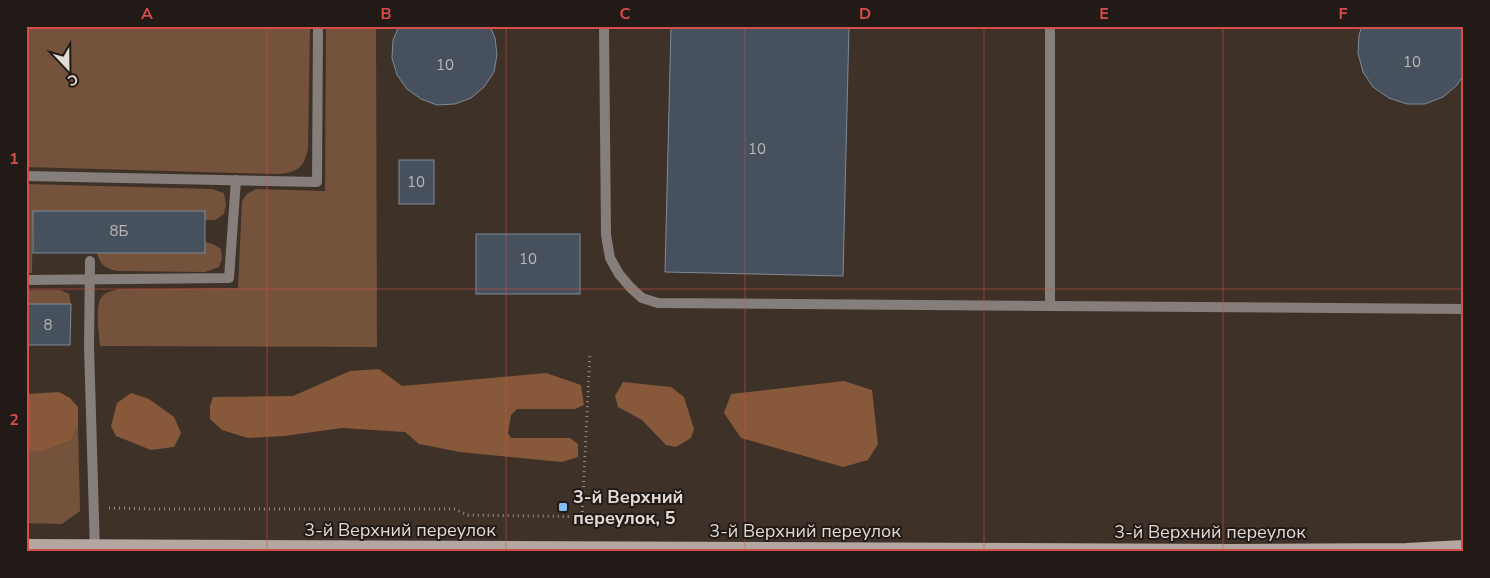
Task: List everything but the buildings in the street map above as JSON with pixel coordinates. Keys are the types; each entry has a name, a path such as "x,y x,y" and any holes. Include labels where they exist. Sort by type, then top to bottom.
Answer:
{"street":[{"name":"3-й Верхний переулок","path":"26,544 95,548 579,550 1406,550 1464,544"}],"lane":[{"path":"26,176 317,182 318,26"},
{"path":"604,26 606,235 610,258 619,274 642,298 658,303 1464,309"},
{"path":"1050,26 1050,305"},
{"path":"26,280 228,278 236,180"},
{"path":"90,260 89,346 95,548"}],"path":[{"path":"582,517 590,353"},
{"path":"93,507 154,509 454,509 468,516 605,517"}],"shaded area":[{"path":"26,26 310,26 308,148 304,161 294,171 276,174 26,167"},
{"path":"326,26 376,26 377,347 100,346 98,307 104,294 118,289 238,288 242,201 247,194 256,189 325,191"},
{"path":"26,184 212,189 224,193 226,205 224,214 215,220 205,220 205,211 33,211 32,273 26,273"},
{"path":"205,242 221,249 222,259 219,267 205,272 117,271 104,266 97,253 205,253"},
{"path":"26,290 60,290 69,294 71,304 26,304"},
{"path":"379,369 402,386 546,373 581,385 584,405 575,409 517,409 511,415 508,433 511,438 570,438 578,444 578,457 562,462 460,452 419,444 405,432 342,428 284,436 248,438 222,430 210,419 210,406 213,397 293,396 350,371"},
{"path":"844,381 872,390 878,444 868,460 843,467 741,438 724,413 731,394"},
{"path":"623,382 671,387 684,397 694,429 691,438 676,447 666,445 642,420 618,407 615,396"},
{"path":"59,392 70,398 78,407 78,426 71,441 43,451 26,451 26,394"},
{"path":"131,393 149,399 174,417 181,433 174,447 151,450 116,436 111,426 117,403"},
{"path":"78,426 80,511 62,524 26,523 26,451 43,451 71,441"}],"place":[{"name":"3-й Верхний переулок, 5","path":"563,507"}]}
